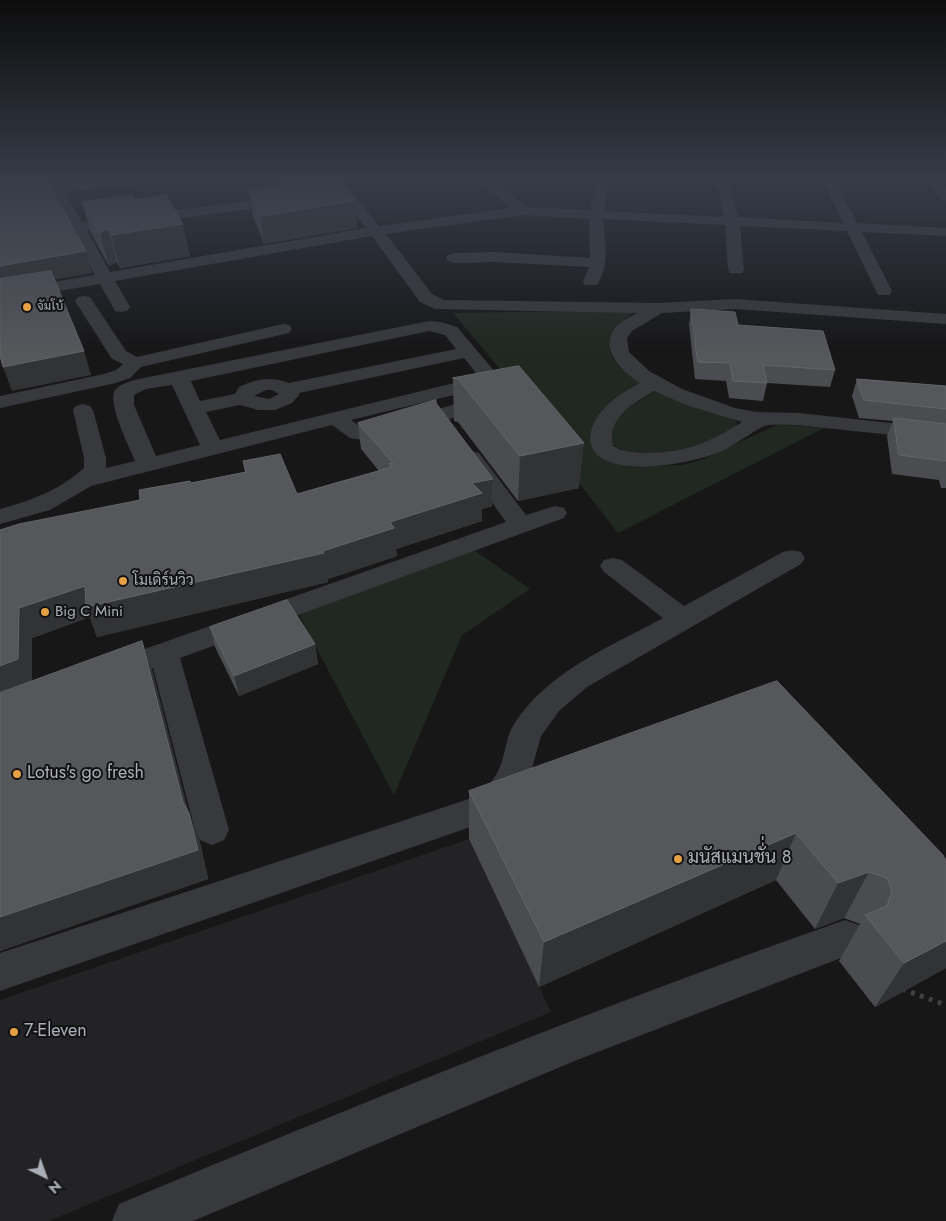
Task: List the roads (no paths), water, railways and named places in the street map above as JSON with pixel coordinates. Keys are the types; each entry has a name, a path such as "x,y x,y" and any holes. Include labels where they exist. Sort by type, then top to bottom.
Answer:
{"street":[{"path":"84,238 121,307"},
{"path":"0,296 335,238"},
{"path":"381,238 426,298 441,305 658,308 735,304 946,319"},
{"path":"591,282 598,263 597,238"},
{"path":"733,238 736,270"},
{"path":"859,238 884,291"},
{"path":"454,258 494,257 598,263"},
{"path":"84,301 118,355 135,362"},
{"path":"658,308 626,328 618,338 619,351 633,370 653,383 712,408 744,417 787,418 844,423 946,435"},
{"path":"148,465 124,405 124,392 141,384 247,364 356,347 429,326 441,327 451,332 505,396 374,436 360,436 351,432 336,418"},
{"path":"0,402 109,379 123,374 135,362 283,329"},
{"path":"356,347 405,401"},
{"path":"193,409 274,384 288,389 468,352"},
{"path":"247,364 254,404 269,404 284,400 289,395 288,389"},
{"path":"179,378 213,449"},
{"path":"84,481 490,379"},
{"path":"653,383 621,405 608,417 602,430 601,444 605,450 615,455 645,459 681,458 700,453 762,418"},
{"path":"269,404 284,431"},
{"path":"0,517 42,505 84,481 95,470 95,458 83,410"},
{"path":"454,435 521,525"},
{"path":"91,680 555,513"},
{"path":"0,972 487,807 506,790 515,772 526,732 548,703 576,680 792,558"},
{"path":"613,566 682,619"},
{"path":"164,653 212,830"},
{"path":"136,1221 689,995 845,938"}],"place":[{"name":"จัมโบ้","path":"27,307"},
{"name":"โมเดิร์นวิว","path":"123,581"},
{"name":"Big C Mini","path":"45,612"},
{"name":"Lotus's go fresh","path":"17,774"},
{"name":"มนัสแมนชั่่น 8","path":"678,859"},
{"name":"7-Eleven","path":"14,1032"}]}
